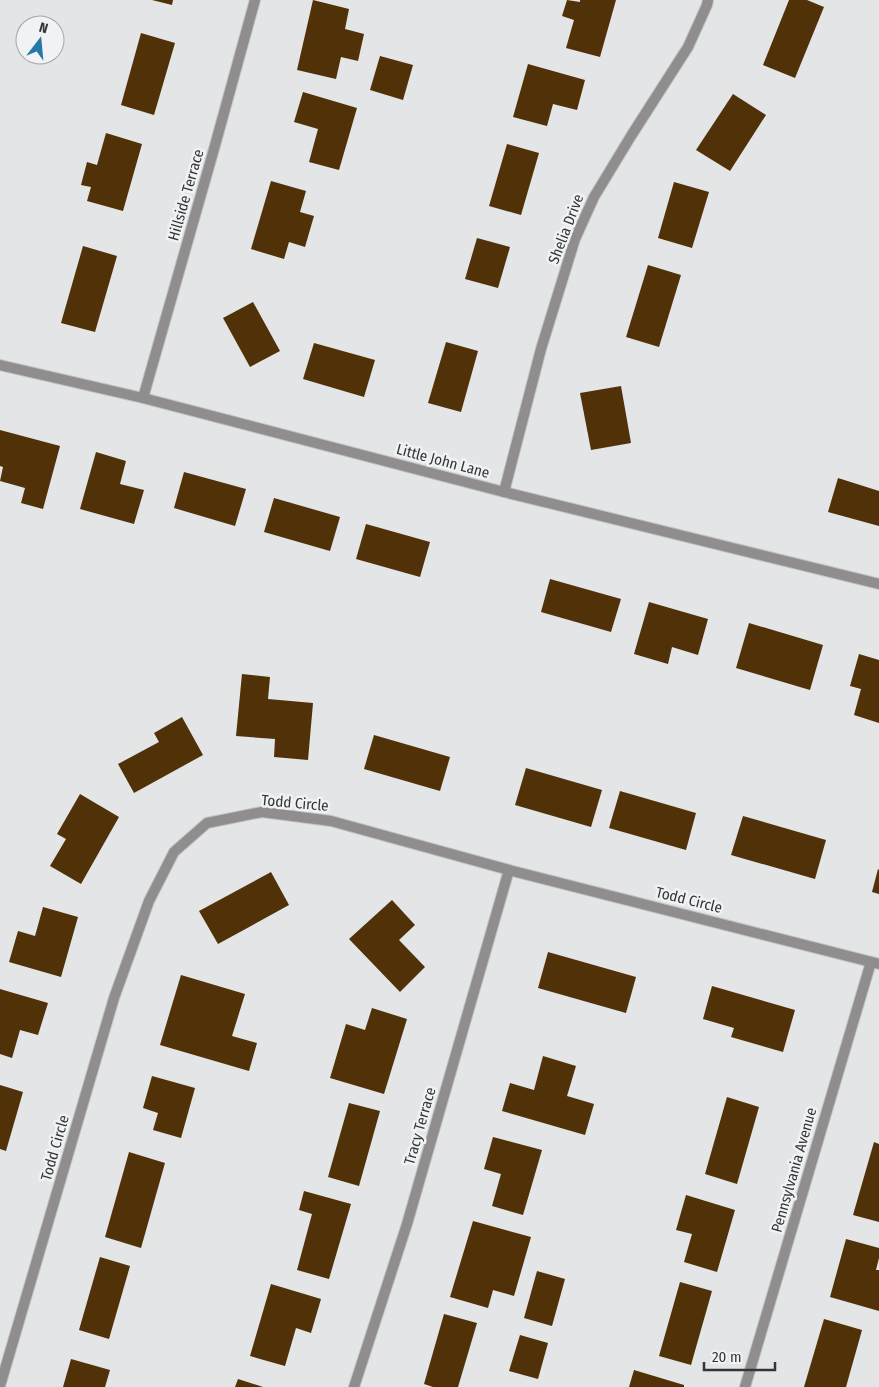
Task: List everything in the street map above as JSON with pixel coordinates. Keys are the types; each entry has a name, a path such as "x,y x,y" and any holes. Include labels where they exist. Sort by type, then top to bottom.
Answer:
{"street":[{"name":"Hillside Terrace","path":"143,398 212,159 255,0"},
{"name":"Shelia Drive","path":"504,492 542,349 575,240 594,197 688,47 708,0"},
{"name":"Little John Lane","path":"0,365 143,398 504,492 879,584"},
{"name":"Todd Circle","path":"0,1386 114,998 149,901 174,852 206,823 262,812 332,821 509,870 875,963"},
{"name":"Tracy Terrace","path":"354,1387 407,1224 509,870"},
{"name":"Pennsylvania Avenue","path":"746,1387 875,963"}],"building":[{"path":"152,0 173,0 172,5"},
{"path":"313,0 349,9 345,29 364,34 358,61 341,57 336,79 297,70"},
{"path":"567,0 580,2 580,0 616,0 600,57 566,48 574,20 562,16"},
{"path":"789,0 807,0 824,7 795,78 763,65"},
{"path":"141,33 175,43 154,115 121,105"},
{"path":"380,56 413,65 403,100 370,90"},
{"path":"528,64 585,80 577,110 553,104 547,126 513,117"},
{"path":"303,92 357,108 339,170 309,162 318,129 294,122"},
{"path":"733,94 766,115 730,171 696,150"},
{"path":"106,133 142,144 123,211 87,201 91,187 81,185 87,162 97,165"},
{"path":"507,144 539,153 521,215 489,206"},
{"path":"271,181 306,191 300,212 314,216 305,247 289,242 284,259 251,249"},
{"path":"674,182 709,192 692,248 658,238"},
{"path":"477,238 510,247 498,288 465,279"},
{"path":"83,246 117,256 95,332 61,323"},
{"path":"648,265 681,275 659,347 626,337"},
{"path":"253,302 280,351 250,367 223,318"},
{"path":"446,342 478,351 461,412 428,403"},
{"path":"314,343 375,360 364,397 303,379"},
{"path":"621,386 631,443 591,450 580,393"},
{"path":"0,430 60,446 43,509 21,503 25,488 0,481 3,467 0,466"},
{"path":"96,452 126,461 120,484 144,490 134,524 80,509"},
{"path":"184,472 246,489 235,526 174,508"},
{"path":"838,478 879,491 879,526 828,512"},
{"path":"274,498 340,517 330,551 264,532"},
{"path":"366,524 430,542 420,577 356,559"},
{"path":"550,579 621,599 611,632 541,612"},
{"path":"649,602 708,619 698,655 672,647 668,664 634,654"},
{"path":"749,623 823,645 810,690 736,668"},
{"path":"859,654 879,660 879,723 854,715 861,689 850,686"},
{"path":"242,674 270,677 268,699 313,703 308,760 274,757 275,739 236,736"},
{"path":"182,717 203,755 134,793 118,764 159,742 154,733"},
{"path":"374,735 450,757 440,791 364,769"},
{"path":"526,768 602,790 591,827 515,805"},
{"path":"620,791 696,813 686,850 609,828"},
{"path":"80,794 119,817 81,884 50,866 66,839 57,834"},
{"path":"743,816 826,840 815,879 731,855"},
{"path":"879,870 879,894 872,892"},
{"path":"271,872 289,905 218,944 199,911"},
{"path":"392,900 415,925 399,940 425,967 400,992 349,939"},
{"path":"43,907 78,917 61,977 9,962 18,931 35,936"},
{"path":"548,952 636,977 626,1013 538,988"},
{"path":"181,975 245,994 232,1036 257,1043 249,1071 160,1045"},
{"path":"712,986 795,1010 783,1052 731,1037 734,1028 703,1019"},
{"path":"0,989 48,1003 38,1035 20,1030 12,1058 0,1054"},
{"path":"372,1008 407,1019 384,1094 330,1078 346,1024 365,1030"},
{"path":"543,1056 576,1066 567,1096 594,1104 585,1135 502,1111 510,1083 534,1090"},
{"path":"152,1076 195,1088 181,1138 153,1130 158,1113 143,1108"},
{"path":"0,1085 23,1092 6,1151 0,1149"},
{"path":"727,1097 759,1107 737,1184 705,1174"},
{"path":"349,1103 380,1111 359,1186 328,1177"},
{"path":"493,1137 542,1150 523,1215 492,1206 501,1174 484,1169"},
{"path":"874,1142 879,1144 879,1222 853,1215"},
{"path":"129,1152 165,1163 141,1248 105,1237"},
{"path":"304,1191 351,1204 329,1279 297,1270 312,1214 299,1210"},
{"path":"686,1195 735,1210 717,1272 684,1262 692,1234 676,1230"},
{"path":"473,1221 531,1237 514,1296 493,1290 488,1308 450,1297"},
{"path":"846,1239 879,1248 876,1270 879,1270 879,1311 830,1297"},
{"path":"100,1257 130,1266 109,1339 79,1330"},
{"path":"537,1271 565,1279 552,1326 524,1318"},
{"path":"680,1282 712,1291 691,1365 659,1356"},
{"path":"271,1284 321,1299 311,1333 296,1328 285,1366 250,1356"},
{"path":"444,1314 477,1323 458,1387 433,1387 424,1384"},
{"path":"824,1319 862,1330 846,1387 804,1387"},
{"path":"520,1335 548,1343 538,1379 509,1371"},
{"path":"71,1359 110,1370 105,1387 63,1387"},
{"path":"634,1370 684,1385 684,1387 629,1387"},
{"path":"238,1379 263,1387 235,1387"}]}
